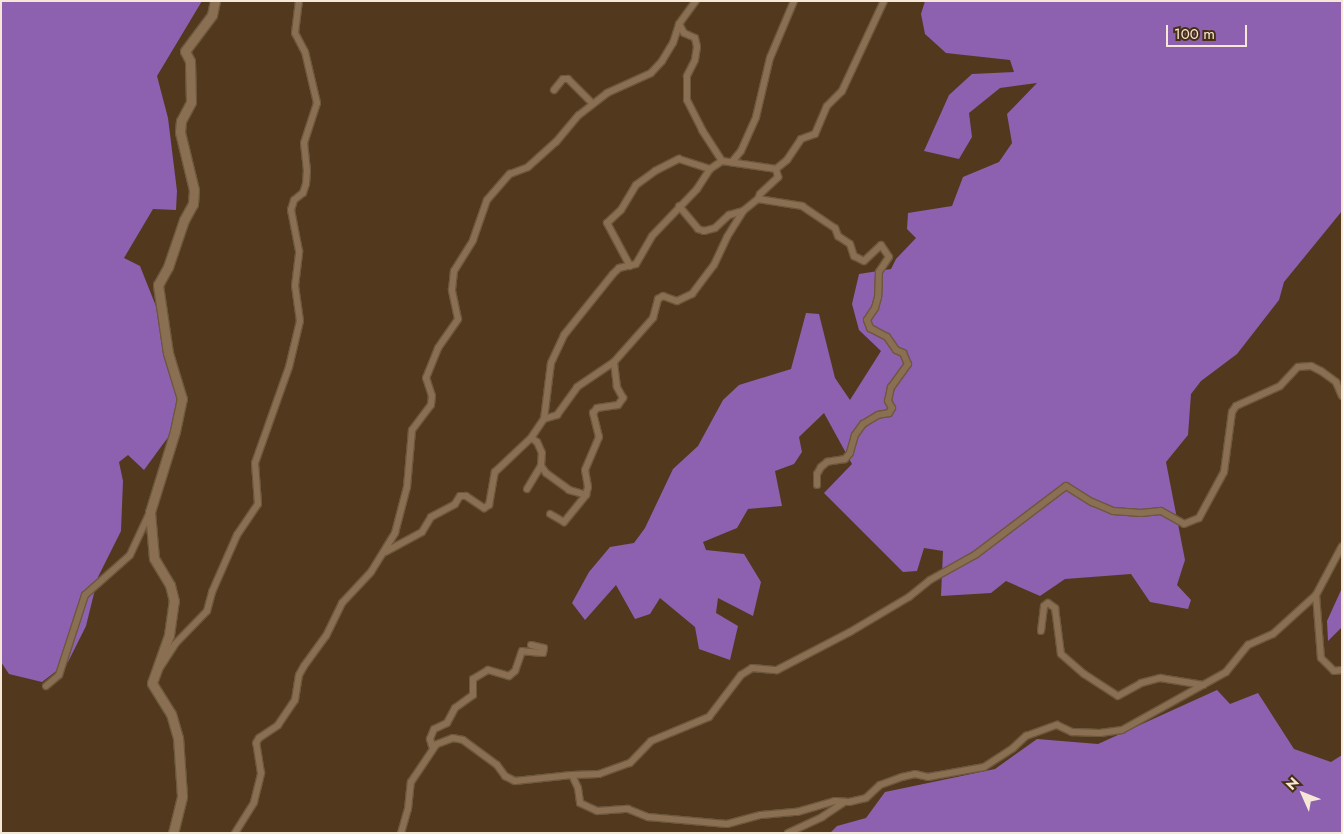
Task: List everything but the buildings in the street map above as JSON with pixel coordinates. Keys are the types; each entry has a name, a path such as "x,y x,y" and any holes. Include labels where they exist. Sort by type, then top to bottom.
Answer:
{"street":[{"path":"46,686 59,675 85,595 130,554 150,512 175,431 182,399 168,353 158,285 168,267 184,220 193,204 194,190 180,132 182,122 191,102 190,62 185,51 212,15 215,1"},
{"path":"154,676 175,644 207,611 212,592 237,535 258,504 255,463 289,367 300,321 296,286 299,251 291,210 294,200 303,193 306,184 307,171 304,143 317,103 305,52 295,33 300,1"},
{"path":"235,833 254,802 260,773 256,743 259,738 278,724 295,700 299,675 304,666 326,636 342,603 371,572 395,533 407,487 412,430 431,405 432,396 426,378 438,348 458,319 452,290 454,272 473,240 487,200 510,174 528,167 607,93 651,73 673,43 679,24 696,1"},
{"path":"732,162 741,150 756,117 770,58 794,1"},
{"path":"384,553 422,532 431,517 455,504 460,496 466,496 484,508 489,505 494,472 530,438 544,419 551,363 564,335 619,268 636,264 652,236 697,189 710,169 722,161 776,169 787,160 801,138 815,134 819,128 826,106 842,91 884,1"},
{"path":"679,24 684,33 695,38 697,47 695,60 687,76 687,100 702,130 722,161"},
{"path":"554,90 563,79 568,80 594,104"},
{"path":"630,266 607,223 621,210 636,185 655,171 679,159 710,169"},
{"path":"544,419 556,415 577,387 614,362 653,318 658,299 663,296 677,301 692,294 714,265 718,254 743,211 758,199 760,194 778,177 776,169"},
{"path":"758,199 802,206 835,228 838,236 850,244 854,256 864,262 881,245 889,257 879,272 878,297 875,308 867,320 870,328 888,337 896,350 903,353 908,364 891,387 888,400 892,408 889,413 878,415 863,424 855,435 850,454 845,459 827,462 821,467 817,474 817,485"},
{"path":"679,206 698,228 704,230 715,228 729,215 743,211"},
{"path":"550,514 564,522 586,495 588,487 585,470 599,437 593,413 597,408 618,405 623,398 617,387 614,362"},
{"path":"531,645 544,648 542,653 522,650 515,671 509,676 488,670 473,679 473,695 455,708 446,723 434,729 430,739 432,746 453,738 463,740 479,754 497,765 505,776 515,781 572,774 599,774 630,763 651,740 709,716 741,675 752,668 777,670 850,632 909,597 930,580 975,555 1066,486 1092,502 1113,511 1141,513 1161,511 1184,524 1199,518 1224,472 1232,412 1236,406 1280,386 1298,367 1311,366 1321,371 1336,382 1342,396"},
{"path":"527,489 541,466 542,453 537,442 530,438"},
{"path":"541,466 546,473 569,490 586,495"},
{"path":"150,512 154,558 170,585 174,601 169,635 152,686 171,714 178,738 182,796 174,833"},
{"path":"572,774 578,788 580,803 597,811 628,809 636,814 673,820 727,824 761,815 797,812 834,801 844,802 866,798 880,785 915,774 928,777 984,768 1013,748 1026,736 1057,725 1072,732 1100,733 1122,730 1226,672 1248,645 1273,634 1316,595 1342,546"},
{"path":"1316,595 1321,658 1334,671 1342,670"},
{"path":"1041,631 1044,606 1048,603 1055,608 1061,654 1084,674 1118,696 1141,683 1160,678 1194,685 1205,685"},
{"path":"401,833 408,809 412,782 437,744"},
{"path":"788,833 822,817 844,802"},
{"path":"634,805 636,814"}],"shaded area":[{"path":"1,1 202,1 157,76 168,118 177,191 176,210 153,209 124,258 140,266 171,344 178,392 177,425 144,470 128,455 119,462 123,481 121,531 98,577 86,626 68,662 42,682 9,674 1,662"},
{"path":"925,1 1342,1 1342,211 1284,282 1279,300 1237,354 1201,381 1191,394 1188,435 1166,462 1185,560 1177,585 1191,600 1188,609 1150,602 1131,574 1065,579 1040,596 1006,581 991,593 941,596 943,551 924,548 917,571 903,572 824,493 852,464 824,413 799,437 802,452 794,464 775,471 782,506 748,509 737,528 703,542 706,550 744,554 761,582 753,616 718,598 716,613 738,626 730,660 699,649 695,627 660,598 650,614 635,619 616,585 585,620 572,603 589,572 610,547 634,543 645,528 673,469 698,446 723,400 739,385 791,369 806,313 819,314 835,378 850,400 881,351 859,330 852,304 859,274 891,269 896,259 916,238 907,229 908,213 952,206 963,177 999,162 1012,143 1007,114 1037,83 1000,88 969,113 972,137 959,159 924,151 949,95 972,74 1014,72 1010,60 946,53 925,34 921,14"},
{"path":"1342,588 1342,627 1328,641 1327,621"},
{"path":"1217,690 1230,704 1258,693 1294,749 1331,762 1342,755 1342,833 830,833 837,826 866,818 885,792 995,769 1037,739 1098,744"}]}
